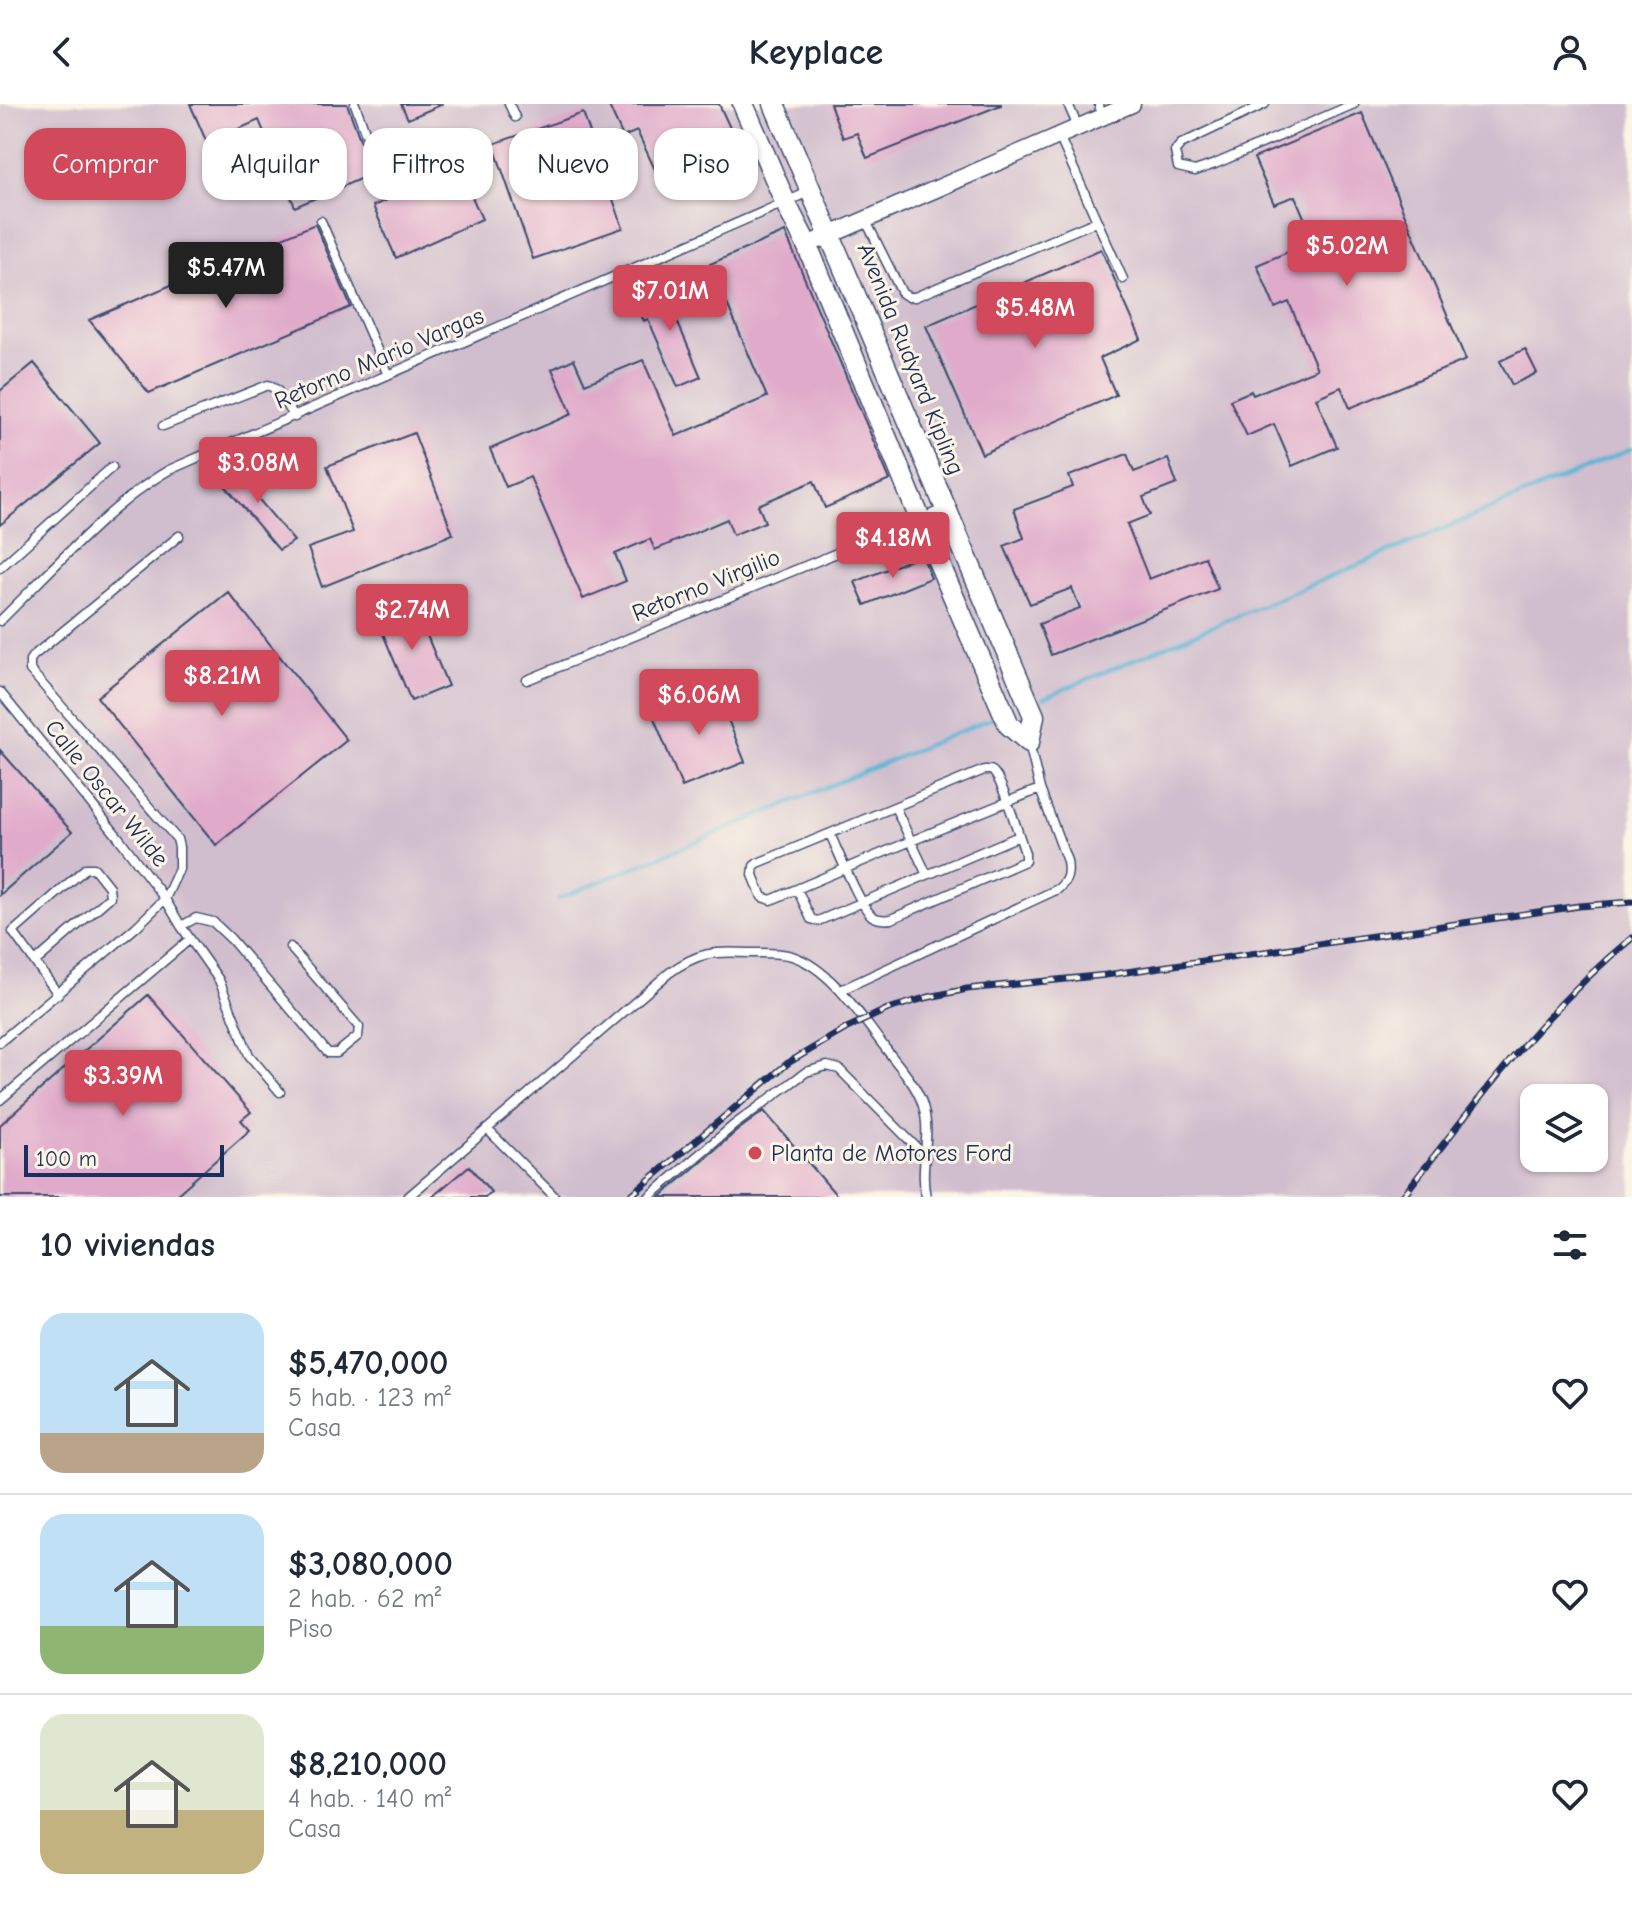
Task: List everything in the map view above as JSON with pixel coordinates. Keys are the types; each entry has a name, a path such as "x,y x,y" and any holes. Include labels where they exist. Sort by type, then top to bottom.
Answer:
{"street":[{"path":"743,104 807,245 1009,725 1029,742"},
{"name":"Avenida Rudyard Kipling","path":"774,104 832,234 1034,716 1029,742"},
{"path":"807,245 1078,127 1100,110 1132,104"},
{"path":"993,683 1016,673"}],"lane":[{"path":"355,104 364,128"},
{"path":"509,104 515,117"},
{"path":"1068,104 1078,127"},
{"path":"1265,104 1194,135 1181,144 1175,151 1178,167 1195,171 1215,164 1354,104"},
{"path":"1058,135 1123,279"},
{"name":"Retorno Mario Vargas","path":"0,621 71,551 150,481 204,454 813,191"},
{"path":"865,219 902,293 908,297 915,297 1097,221"},
{"path":"321,221 388,375"},
{"path":"163,426 268,385 277,390 295,417"},
{"path":"0,568 112,467"},
{"name":"Retorno Virgilio","path":"527,680 945,509"},
{"path":"179,536 33,656 30,670 177,839 179,869 165,899 219,980 249,1055 280,1092"},
{"name":"Calle Oscar Wilde","path":"0,692 165,899 0,1042"},
{"path":"841,990 1065,883 1069,873 1067,861 1040,789 1029,742"},
{"path":"830,834 847,868 863,902 870,915 883,920 891,919 1021,864 1025,853 1019,836 1006,802 995,774 987,770 895,807 830,834 754,866 753,875 764,899 771,900 847,868 1006,802 1040,789"},
{"path":"895,807 927,875"},
{"path":"797,889 811,919 815,921 1019,836"},
{"path":"35,962 110,897 109,887 94,868 86,868 14,930 14,936 58,994"},
{"path":"181,926 196,918 213,922 328,1053 337,1053 358,1036 359,1027 290,947"},
{"path":"0,1100 190,939"},
{"path":"408,1197 669,973 704,953 717,951 792,956 805,962 841,990 907,1077 922,1102 927,1140 923,1185 926,1197"},
{"path":"649,1197 734,1125 806,1072 818,1067 839,1069 926,1157"},
{"path":"487,1129 555,1197"}],"shaded area":[{"path":"0,104 1632,104 1632,1197 0,1197"}],"building":[{"path":"190,104 347,104 363,148 363,178 347,185 347,128 262,128 259,120 241,128 202,128 202,132"},
{"path":"401,104 443,104 408,119"},
{"path":"608,104 719,104 730,128 654,128 654,167 638,128 619,128"},
{"path":"830,104 1001,105 867,158 857,133 843,138"},
{"path":"583,113 588,128 539,128"},
{"path":"1362,113 1466,360 1350,408 1341,387 1316,398 1337,447 1292,466 1274,424 1247,436 1230,400 1251,391 1253,395 1317,369 1289,302 1275,308 1257,265 1314,241 1295,196 1274,204 1254,158"},
{"path":"509,138 509,190 493,144"},
{"path":"292,200 311,200 295,207"},
{"path":"387,200 473,200 482,219 396,258 373,206"},
{"path":"512,200 613,200 623,228 533,259"},
{"path":"315,224 351,307 149,393 89,320"},
{"path":"785,232 890,480 825,508 814,481 758,505 765,522 733,535 727,519 655,550 650,539 615,554 626,581 583,599 530,477 506,487 490,449 572,414 552,369 574,359 585,384 643,360 676,436 767,397 710,264"},
{"path":"1101,249 1141,339 1100,358 1116,395 982,454 926,326"},
{"path":"675,285 683,304 672,309 701,377 678,387 648,319 644,321 635,302"},
{"path":"1525,349 1537,373 1512,385 1500,361"},
{"path":"34,363 100,443 0,525 0,391"},
{"path":"414,433 453,534 322,587 308,548 353,532 327,466"},
{"path":"1127,454 1134,472 1168,459 1177,484 1143,497 1150,515 1127,524 1149,579 1205,557 1218,589 1051,655 1039,624 1080,608 1072,588 1030,604 1004,546 1024,538 1014,509 1073,487 1069,476"},
{"path":"259,469 271,484 255,495 294,541 279,550 221,481"},
{"path":"922,555 931,578 865,605 855,582"},
{"path":"228,592 347,740 216,845 97,697"},
{"path":"413,602 448,686 411,701 376,617"},
{"path":"715,687 745,762 682,787 652,713"},
{"path":"0,750 72,832 0,895"},
{"path":"148,995 251,1112 241,1120 250,1130 174,1197 0,1197 0,1125"},
{"name":"Planta de Motores Ford","path":"764,1111 838,1197 660,1197 738,1130"},
{"path":"469,1166 491,1192 485,1197 432,1197"}],"waterway":[{"path":"1043,698 1632,449"},
{"path":"558,899 995,717"}],"railway":[{"path":"629,1197 788,1063 847,1028 888,1009 925,998 967,989 1106,975 1579,906 1632,902"},
{"path":"1402,1197 1538,1029 1632,938"}],"place":[{"name":"Planta de Motores Ford","path":"755,1153"}]}
